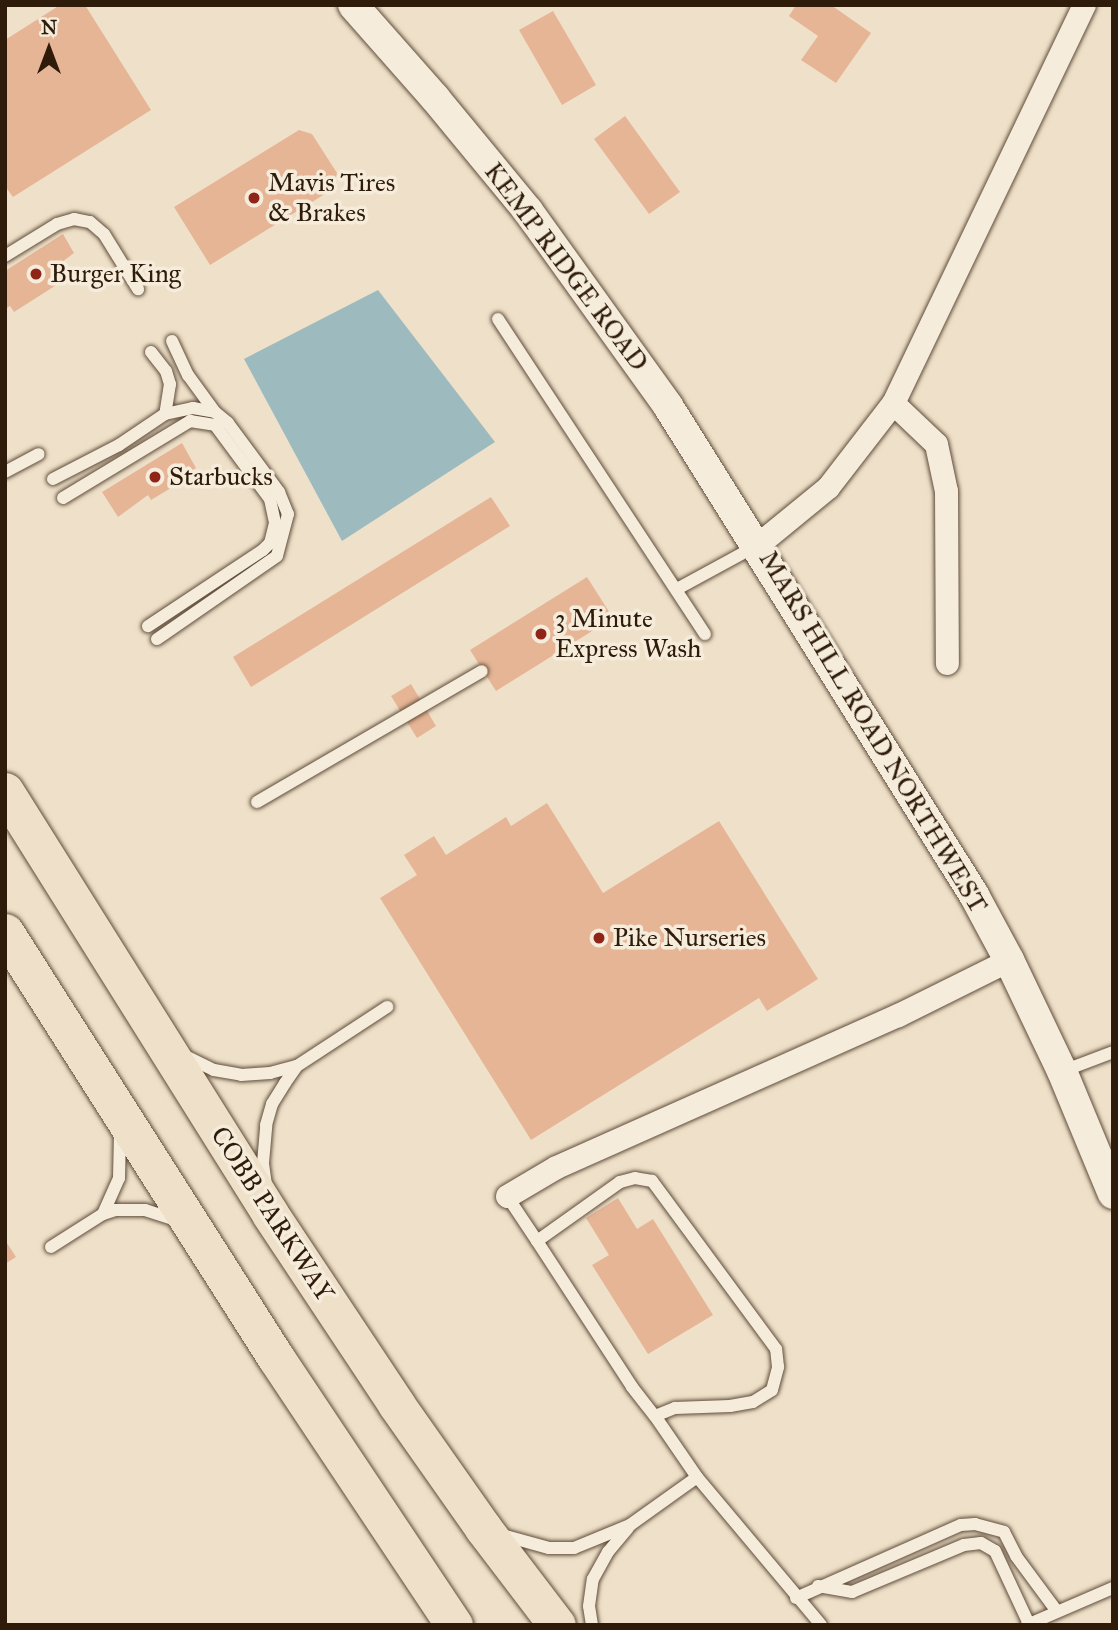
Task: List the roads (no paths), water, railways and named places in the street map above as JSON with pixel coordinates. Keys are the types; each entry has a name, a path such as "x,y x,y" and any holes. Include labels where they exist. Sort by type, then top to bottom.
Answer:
{"main road":[{"name":"COBB PARKWAY","path":"5,791 270,1214 483,1528 557,1625"},
{"path":"5,932 338,1454 454,1625"}],"street":[{"name":"KEMP RIDGE ROAD","path":"353,5 435,98 528,211 668,406 756,545"},
{"name":"MARS HILL ROAD NORTHWEST","path":"1084,5 894,403 828,488 756,545 974,895 1009,960 1062,1071 1113,1194"},
{"path":"894,403 936,444 946,491 947,663"},
{"path":"507,1196 556,1167 898,1016 1009,960"}],"lane":[{"path":"5,256 57,224 74,219 90,222 104,234 138,289"},
{"path":"498,319 705,634"},
{"path":"157,639 277,556 288,514 279,492 228,423 215,412 188,375 172,341"},
{"path":"151,352 166,370 170,384 165,414"},
{"path":"52,479 118,445 165,414 193,408 215,412"},
{"path":"63,498 190,421 215,425 270,499 275,523 270,543 148,626"},
{"path":"5,472 38,454"},
{"path":"677,589 756,545"},
{"path":"257,802 482,671"},
{"path":"165,1046 214,1070 241,1075 270,1073 297,1066 387,1007"},
{"path":"1062,1071 1113,1052"},
{"path":"270,1214 263,1163 266,1125 272,1104 297,1066"},
{"path":"103,1214 119,1178 120,1147 116,1107"},
{"path":"537,1241 620,1182 646,1179 652,1181 776,1349 778,1367 772,1390 753,1402 730,1406 675,1408 655,1416"},
{"path":"507,1196 632,1387 697,1477 821,1625"},
{"path":"51,1247 103,1214 128,1209 145,1210 192,1227"},
{"path":"483,1528 518,1542 549,1548 574,1548 630,1525 697,1477"},
{"path":"592,1625 589,1606 593,1579 608,1552 630,1525"},
{"path":"796,1598 961,1525 989,1525 1004,1532 1016,1556 1056,1610"},
{"path":"818,1586 852,1591 964,1545 981,1543 995,1551 1028,1624 1113,1588"}],"water":[{"path":"378,290 495,442 342,541 244,359"}],"place":[{"name":"Mavis Tires & Brakes","path":"254,198"},
{"name":"Burger King","path":"36,274"},
{"name":"Starbucks","path":"155,477"},
{"name":"3 Minute Express Wash","path":"541,634"},
{"name":"Pike Nurseries","path":"599,938"}]}
